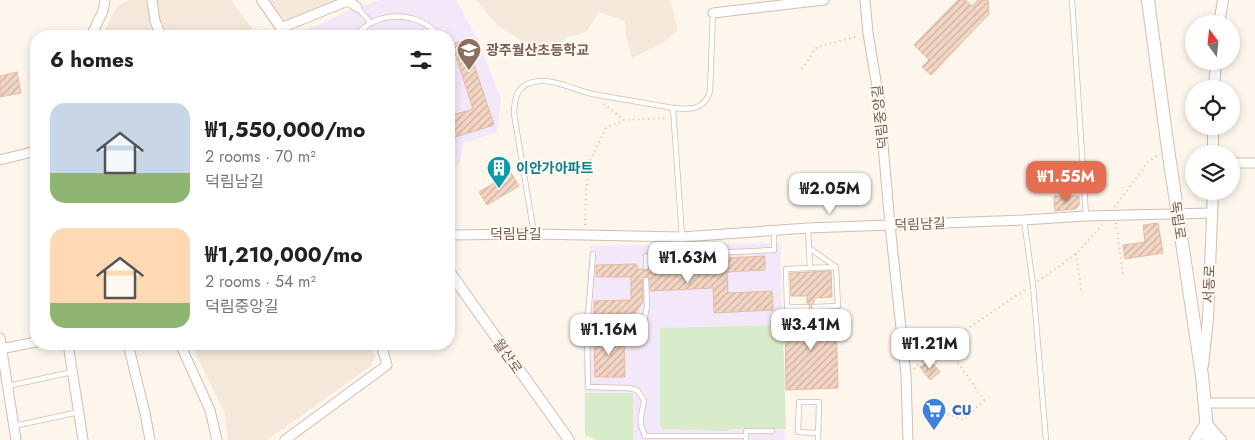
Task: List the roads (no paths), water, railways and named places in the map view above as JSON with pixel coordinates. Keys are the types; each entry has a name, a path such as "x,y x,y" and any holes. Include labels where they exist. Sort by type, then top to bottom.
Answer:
{"main road":[{"name":"독립로","path":"1148,0 1202,376 1208,440"}],"street":[{"path":"94,30 103,11 105,0"},
{"path":"152,0 155,21 159,30"},
{"path":"262,0 283,30"},
{"path":"288,30 349,0 357,7"},
{"path":"713,13 753,4 824,0"},
{"name":"덕림중앙길","path":"865,0 868,33 879,99 906,375 908,440"},
{"path":"1220,15 1223,0"},
{"path":"0,160 30,152"},
{"path":"1240,163 1255,163"},
{"name":"서동로","path":"1202,376 1208,319 1213,200"},
{"name":"덕림남길","path":"455,235 534,234 682,237 808,228 1086,216 1212,213"},
{"name":"월산로","path":"455,279 569,440"},
{"path":"0,338 16,440"},
{"path":"1,349 30,343"},
{"path":"69,350 83,440"},
{"path":"129,350 150,440"},
{"path":"183,350 210,410 217,440"},
{"path":"285,440 387,365 383,350"},
{"path":"1205,403 1255,403"},
{"path":"1195,440 1206,423 1221,440"}],"lane":[{"path":"1072,0 1086,216"},
{"path":"357,7 371,23"},
{"path":"534,234 514,114 514,101 524,86 545,81 558,83 590,94 673,108 689,110 696,108 708,98 710,91 713,13"},
{"path":"363,30 371,23 388,17 406,16 423,22 432,30"},
{"path":"673,108 682,237"},
{"path":"1024,220 1046,440"},
{"path":"808,228 810,268"},
{"path":"646,267 646,256 774,250 774,231"},
{"path":"809,248 836,268"},
{"path":"592,254 587,325 588,387 637,390 644,400 640,416 641,428 645,436 746,438 746,431 772,431"},
{"path":"807,307 787,307 786,269 836,268"},
{"path":"814,307 838,306 836,268"},
{"path":"587,325 644,322 647,306 646,280"},
{"path":"8,386 72,372"},
{"path":"818,433 798,432 799,402 819,402 818,440"},
{"path":"14,426 79,412"}],"place":[{"name":"광주월산초등학교","path":"469,71"},
{"name":"이안가아파트","path":"499,189"},
{"name":"CU","path":"934,431"}]}
